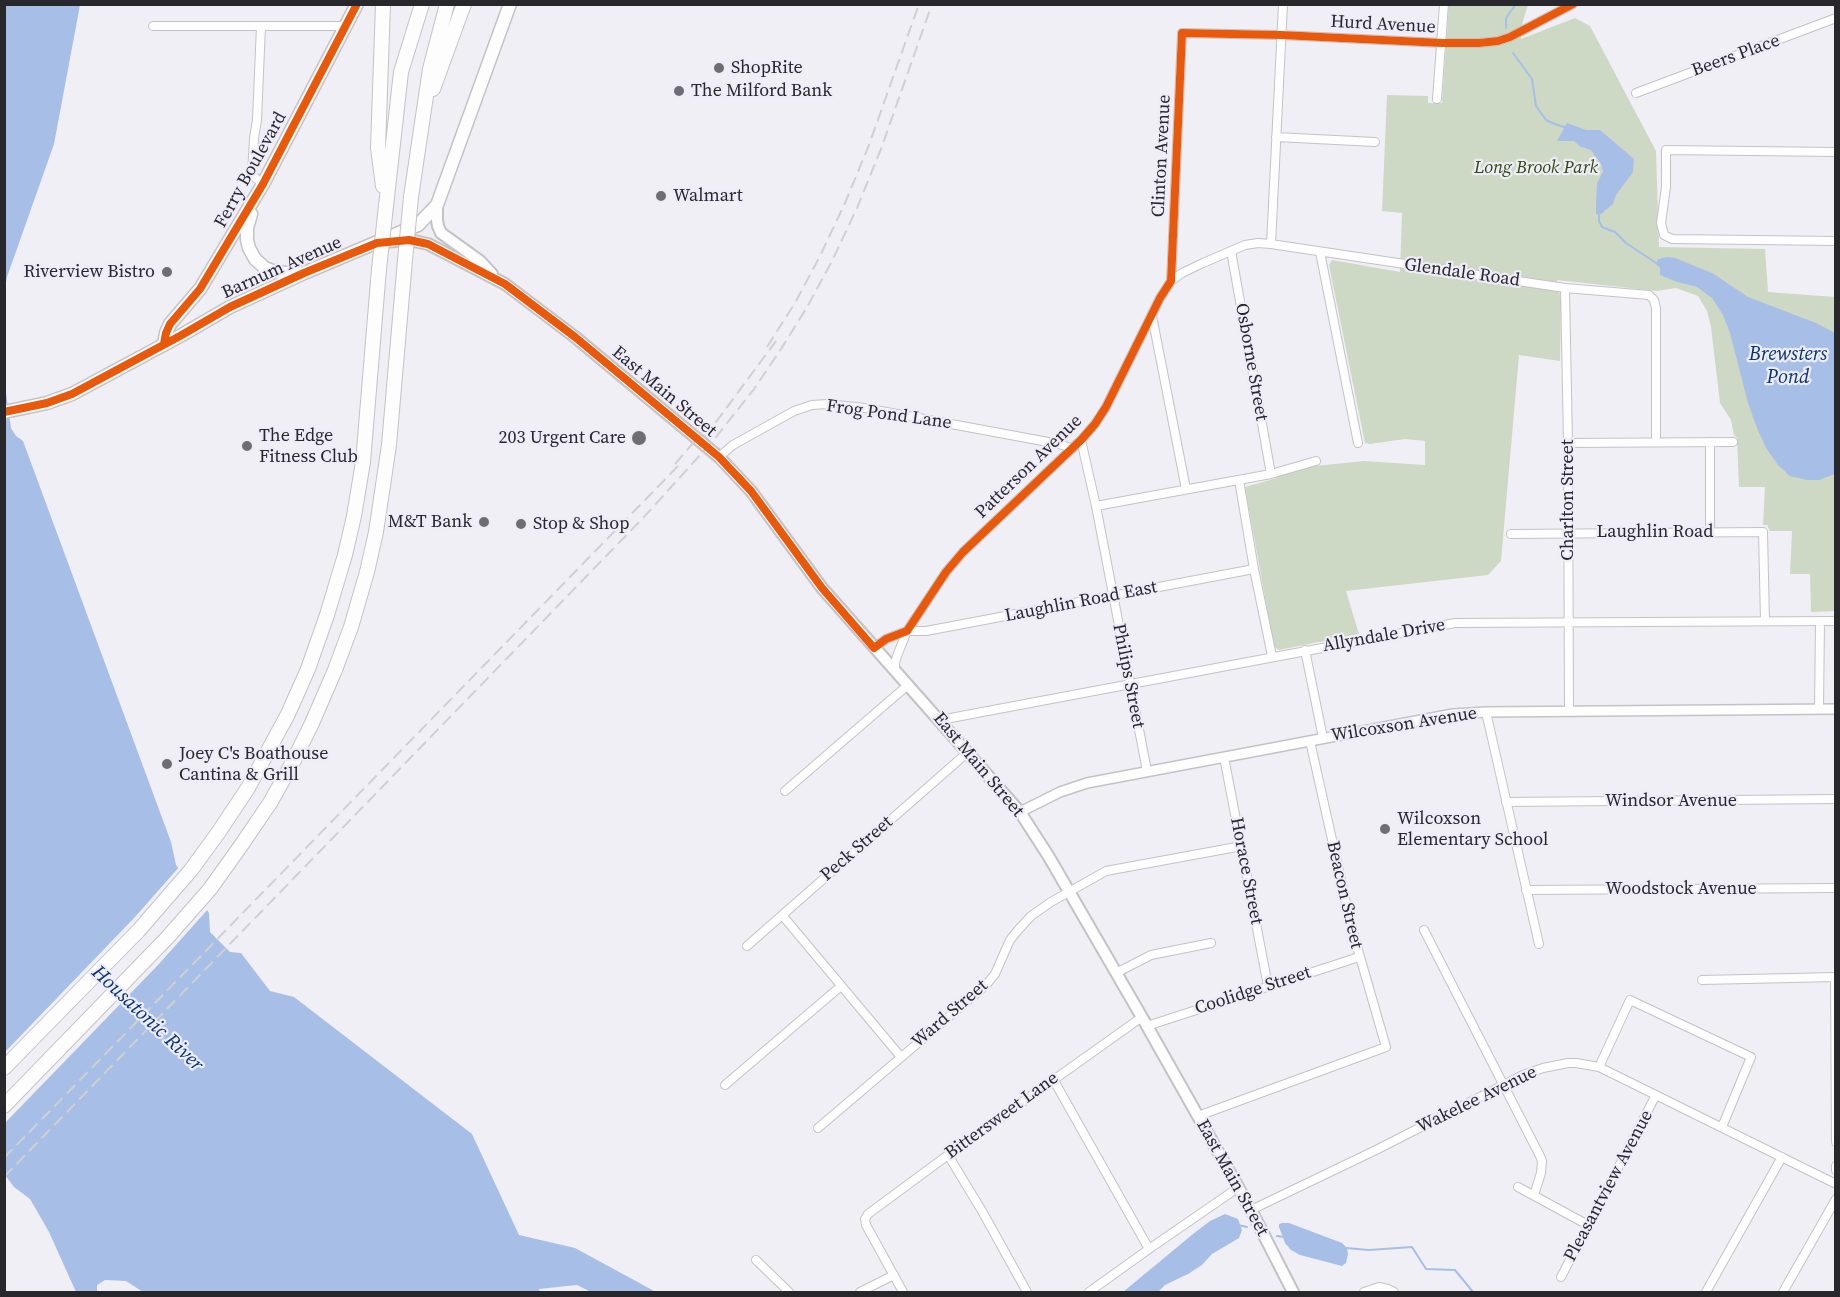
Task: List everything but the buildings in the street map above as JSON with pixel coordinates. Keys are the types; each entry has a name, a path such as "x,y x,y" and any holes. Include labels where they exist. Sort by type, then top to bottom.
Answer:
{"highway":[{"path":"383,4 378,148 386,206"},
{"path":"4,1068 154,914 191,870 234,810 268,753 298,691 325,622 348,545 362,472 379,269 401,72 422,4"},
{"path":"4,1106 177,928 210,889 250,833 290,767 323,700 348,634 372,550 387,462 411,197 421,122 430,69 447,4"},
{"path":"421,122 464,4"}],"main road":[{"name":"Ferry Boulevard","path":"164,344 170,324 200,289 263,184 357,4"},
{"name":"Barnum Avenue","path":"4,412 75,393 230,307 418,225 437,204 510,4"},
{"path":"255,198 246,234 253,256 261,265 273,271 304,273"},
{"name":"East Main Street","path":"437,204 436,219 441,232 480,261 496,278 575,337 719,458 752,492 822,588 1020,812 1069,891 1239,1187 1293,1293"},
{"name":"East Main Street","path":"377,243 409,240 428,244 496,278"}],"street":[{"path":"1171,281 1190,269 1231,251 1254,243 1271,244 1283,4"},
{"path":"1437,99 1444,4"},
{"name":"Hurd Avenue","path":"1182,33 1479,43 1504,39 1573,4"},
{"name":"Beers Place","path":"1636,93 1836,18"},
{"path":"153,26 345,26"},
{"path":"261,26 252,175 263,184"},
{"name":"Clinton Avenue","path":"1171,281 1182,33"},
{"path":"1276,137 1375,142"},
{"path":"1836,152 1666,150 1666,187 1661,223 1666,237 1683,240 1836,241"},
{"name":"Glendale Road","path":"1271,244 1565,288 1642,293 1653,298 1656,308 1656,441"},
{"name":"Osborne Street","path":"1231,251 1272,474"},
{"path":"1320,252 1358,443"},
{"name":"Patterson Avenue","path":"896,671 894,666 907,631 946,572 963,552 1081,440 1101,416 1163,292 1171,281"},
{"name":"Charlton Street","path":"1565,288 1569,711"},
{"path":"1152,316 1186,489"},
{"name":"Frog Pond Lane","path":"719,458 733,446 794,411 812,405 827,404 865,408 1071,448"},
{"name":"Philips Street","path":"1081,440 1147,771"},
{"path":"1710,442 1710,532"},
{"path":"1568,443 1733,442"},
{"path":"1096,507 1272,474 1316,461"},
{"path":"1239,480 1272,656"},
{"name":"Laughlin Road","path":"1511,534 1763,532 1766,621"},
{"name":"Laughlin Road East","path":"907,631 926,631 1254,569"},
{"path":"1819,710 1820,621"},
{"name":"Allyndale Drive","path":"940,720 1455,623 1836,621"},
{"path":"874,648 886,639 907,631"},
{"path":"1305,650 1323,738"},
{"path":"785,790 908,685"},
{"name":"Wilcoxson Avenue","path":"1020,812 1079,785 1443,716 1486,712 1836,709"},
{"path":"1486,712 1539,944"},
{"name":"Beacon Street","path":"1198,1116 1386,1047 1359,957 1310,741"},
{"name":"Peck Street","path":"747,946 968,752"},
{"name":"Horace Street","path":"1224,756 1268,986"},
{"name":"Windsor Avenue","path":"1506,802 1836,799"},
{"name":"Ward Street","path":"818,1128 985,986 995,974 1011,940 1031,916 1069,891 1106,871 1242,846"},
{"name":"Woodstock Avenue","path":"1526,890 1836,888"},
{"path":"782,915 901,1056"},
{"path":"1424,930 1542,1161 1534,1195"},
{"path":"1116,973 1151,955 1211,943"},
{"name":"Coolidge Street","path":"1144,1021 1268,986 1359,957"},
{"path":"1702,980 1835,977 1836,1142"},
{"path":"725,1085 842,986"},
{"path":"1599,1067 1630,1000 1751,1057 1722,1127"},
{"name":"Bittersweet Lane","path":"894,1275 867,1228 865,1219 870,1212 1053,1079 1144,1021"},
{"name":"Wakelee Avenue","path":"1251,1210 1376,1150 1504,1084 1533,1071 1560,1064 1576,1063 1599,1067 1836,1184"},
{"path":"1053,1079 1149,1249"},
{"name":"Pleasantview Avenue","path":"1561,1276 1656,1095"},
{"path":"948,1155 1027,1293"},
{"path":"1706,1293 1782,1157"},
{"path":"1089,1293 1239,1187"},
{"path":"1518,1187 1588,1226"},
{"path":"1783,1293 1836,1199"},
{"path":"756,1260 789,1293"},
{"path":"860,1293 894,1275 903,1293"},
{"path":"1364,1293 1379,1287 1394,1293"}],"green space":[{"name":"Long Brook Park","path":"1449,5 1528,5 1520,31 1521,39 1575,18 1590,26 1656,151 1659,247 1765,249 1768,292 1835,297 1835,611 1811,612 1810,574 1790,574 1792,531 1770,531 1767,525 1763,525 1765,487 1739,487 1737,438 1734,435 1731,420 1720,403 1711,327 1707,311 1698,296 1676,288 1657,291 1557,280 1561,301 1560,361 1519,355 1501,561 1488,575 1346,591 1359,634 1279,650 1274,647 1245,487 1277,478 1277,470 1364,461 1425,465 1425,441 1405,439 1365,443 1329,265 1332,260 1400,272 1402,213 1382,211 1387,95 1428,96 1428,103 1442,103"}],"water":[{"path":"5,4 80,5 54,144 5,288"},
{"path":"1567,123 1586,130 1600,130 1634,159 1633,172 1616,195 1613,204 1601,214 1596,214 1597,184 1603,171 1601,164 1591,150 1581,147 1574,141 1557,141"},
{"name":"Brewsters Pond","path":"1667,257 1712,273 1748,297 1816,323 1835,333 1835,474 1819,480 1807,480 1790,476 1778,465 1766,448 1757,428 1723,315 1712,298 1697,287 1660,275 1660,268 1656,264 1658,259"},
{"name":"Housatonic River","path":"4,378 11,428 23,441 171,842 176,865 209,913 210,932 230,952 241,953 270,991 294,997 472,1134 519,1235 575,1248 656,1292 591,1292 577,1285 539,1289 540,1292 143,1292 126,1281 105,1280 97,1285 97,1292 76,1292 49,1232 30,1199 14,1187 5,1175"},
{"path":"1225,1214 1238,1219 1242,1230 1239,1238 1212,1254 1202,1265 1188,1274 1165,1285 1158,1292 1123,1292 1210,1221"},
{"path":"1282,1223 1289,1223 1342,1243 1347,1248 1346,1263 1342,1266 1300,1255 1291,1250 1285,1243 1279,1227"}],"pier":[{"path":"180,866 209,908 158,965 5,1123 5,1052 135,917"}],"waterway":[{"path":"1506,28 1506,18 1516,4"},
{"path":"1513,53 1532,79 1536,106 1546,120 1567,128"},
{"path":"1599,213 1602,227 1615,232 1626,243 1659,265"},
{"path":"1238,1225 1247,1227"},
{"path":"1277,1236 1284,1237"},
{"path":"1346,1248 1369,1250 1412,1247 1426,1269 1455,1270 1473,1292"}],"railway":[{"path":"767,347 795,303 845,203 869,145 919,4"},
{"path":"4,1177 643,518 712,442 754,389 806,309 857,208 881,149 932,4"},
{"path":"705,437 776,341"},
{"path":"675,464 706,428"},
{"path":"4,1158 682,462"}],"cycle path":[{"path":"164,344 170,324 200,289 263,184 357,4"},
{"path":"4,412 47,403 72,394 230,307 377,243 409,240 428,244 505,284 575,337 719,457 751,491 822,588 874,648 886,639 907,631 946,572 963,552 1095,424 1171,281 1182,33 1479,43 1510,37 1573,4"}],"place":[{"name":"ShopRite","path":"719,68"},
{"name":"The Milford Bank","path":"679,91"},
{"name":"Walmart","path":"661,196"},
{"name":"Riverview Bistro","path":"167,272"},
{"name":"203 Urgent Care","path":"639,438"},
{"name":"The Edge Fitness Club","path":"247,446"},
{"name":"M&T Bank","path":"484,522"},
{"name":"Stop & Shop","path":"521,524"},
{"name":"Joey C's Boathouse Cantina & Grill","path":"167,764"},
{"name":"Wilcoxson Elementary School","path":"1385,829"}]}
